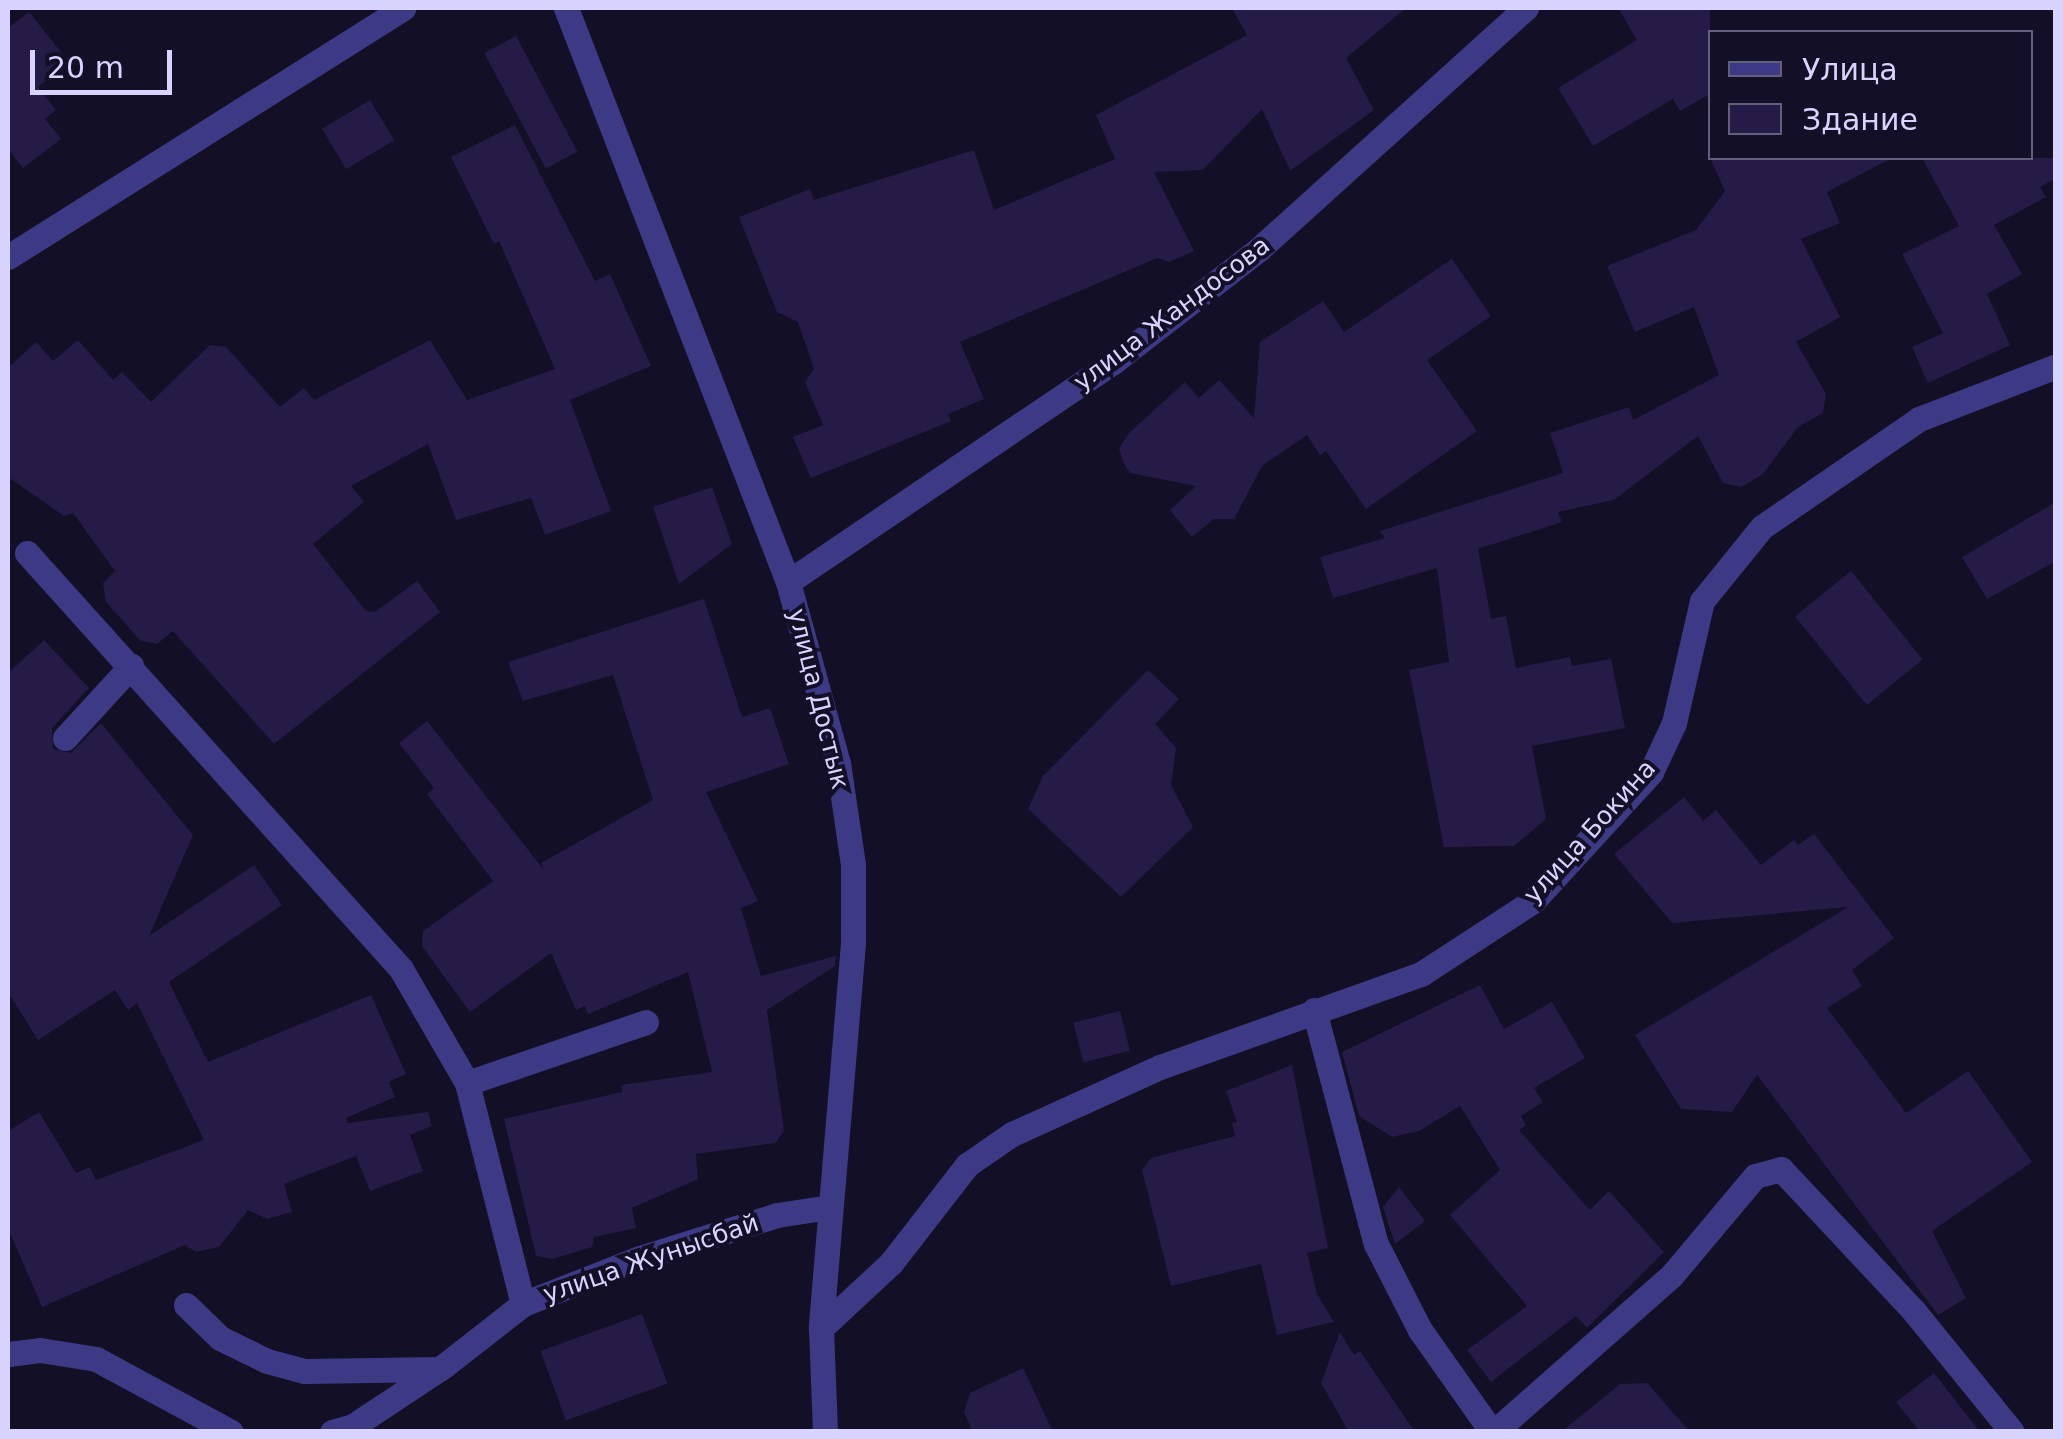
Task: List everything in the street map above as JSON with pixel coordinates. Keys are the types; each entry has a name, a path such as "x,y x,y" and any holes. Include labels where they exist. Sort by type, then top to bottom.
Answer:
{"street":[{"path":"8,257 403,8"},
{"name":"улица Достык","path":"566,8 788,582 838,763 853,865 853,943 821,1328 826,1432"},
{"name":"улица Жандосова","path":"788,582 1113,362 1259,249 1526,8"},
{"name":"улица Бокина","path":"821,1328 891,1264 968,1166 1012,1134 1160,1066 1421,974 1533,900 1651,772 1674,724 1702,601 1762,526 1919,419 2056,366"},
{"path":"27,553 401,968 467,1083 524,1304"},
{"path":"65,738 131,666"},
{"path":"1314,1010 1376,1244 1420,1330 1493,1432 1672,1275 1755,1176 1781,1169 1912,1310 2012,1432"},
{"path":"467,1083 646,1022"},
{"name":"улица Жунысбай","path":"332,1432 354,1426 439,1369 524,1304 637,1259 776,1215 829,1207"},
{"path":"186,1305 220,1338 286,1366 439,1369"},
{"path":"8,1354 96,1359 231,1432"}],"building":[{"path":"1232,8 1406,8 1346,58 1374,110 1290,171 1262,109 1203,170 1154,172 1194,251 1169,262 1157,258 960,342 984,399 948,414 951,421 811,478 793,437 823,425 805,382 814,369 798,322 777,312 739,217 810,189 814,200 974,150 994,210 1115,159 1096,115 1247,35"},
{"path":"1618,8 1710,8 1708,95 1680,111 1673,99 1593,146 1558,88 1637,40"},
{"path":"29,12 69,62 38,87 56,110 45,119 61,139 23,168 8,149 8,28"},
{"path":"516,36 578,152 546,169 484,53"},
{"path":"370,100 394,140 346,169 322,129"},
{"path":"515,125 595,281 610,274 651,366 570,400 611,511 545,535 531,498 456,520 428,444 351,486 364,502 313,544 366,611 375,612 417,581 440,612 274,744 173,631 157,644 141,641 106,602 103,583 115,571 73,513 64,516 8,477 8,368 36,342 53,361 78,340 113,380 122,372 151,402 210,345 226,347 280,407 304,388 314,400 430,340 467,400 555,369 499,241 494,244 451,157"},
{"path":"2056,158 2056,178 2040,187 2046,197 1994,225 2022,274 1987,294 2010,345 1928,383 1912,347 1943,333 1902,254 1959,226 1923,160"},
{"path":"1711,160 1888,160 1827,192 1840,223 1801,239 1840,317 1796,342 1826,394 1823,413 1798,427 1762,475 1741,487 1723,483 1698,436 1614,500 1558,512 1562,522 1478,549 1491,619 1506,616 1516,668 1570,657 1572,666 1611,659 1625,728 1532,746 1546,819 1514,846 1444,847 1409,670 1449,662 1437,568 1333,598 1320,557 1385,538 1380,531 1563,473 1550,433 1629,407 1633,420 1719,375 1694,307 1635,332 1607,266 1696,230 1725,191"},
{"path":"1452,259 1491,316 1427,360 1477,431 1366,509 1326,451 1320,455 1307,435 1262,466 1234,519 1214,519 1192,537 1170,510 1196,486 1130,473 1119,448 1129,433 1185,382 1199,398 1219,380 1254,418 1260,342 1323,301 1344,332"},
{"path":"712,487 732,544 679,584 653,507"},
{"path":"2056,502 2056,561 1987,599 1962,557"},
{"path":"1851,571 1923,660 1867,705 1795,616"},
{"path":"704,599 742,717 770,708 789,764 706,792 758,901 741,908 761,976 836,956 835,966 767,1010 784,1131 775,1143 696,1154 698,1179 632,1208 636,1228 594,1237 592,1247 552,1259 536,1256 504,1119 622,1092 621,1085 712,1072 688,972 588,1014 585,1006 576,1010 551,953 470,1012 422,946 423,931 493,881 427,794 434,788 399,743 427,721 544,870 541,863 653,800 613,675 523,701 508,662"},
{"path":"44,640 89,688 52,728 53,749 71,753 101,723 193,835 149,936 254,865 282,905 169,982 208,1062 371,995 406,1074 389,1082 395,1097 346,1118 348,1123 428,1112 432,1126 410,1135 423,1171 370,1191 356,1156 284,1184 292,1212 267,1219 248,1210 219,1247 196,1252 185,1245 42,1307 8,1228 8,1131 39,1112 76,1173 90,1167 96,1180 204,1140 137,1003 128,1010 115,990 38,1040 8,992 8,673"},
{"path":"1148,670 1179,699 1155,724 1176,748 1171,785 1193,827 1121,897 1028,809 1043,776"},
{"path":"1684,797 1703,821 1716,810 1761,865 1794,840 1798,845 1814,834 1894,938 1852,970 1862,986 1827,1008 1906,1113 1968,1071 2032,1162 1932,1231 1966,1298 1938,1315 1757,1075 1732,1112 1681,1109 1635,1035 1848,907 1672,923 1614,854"},
{"path":"1480,985 1504,1029 1552,1002 1585,1058 1534,1088 1543,1102 1521,1116 1526,1125 1519,1130 1590,1210 1609,1191 1664,1252 1587,1328 1576,1316 1491,1382 1467,1350 1527,1306 1450,1215 1500,1170 1460,1106 1419,1131 1392,1137 1359,1116 1342,1052"},
{"path":"1120,1011 1130,1051 1083,1062 1073,1023"},
{"path":"1292,1065 1328,1248 1307,1253 1317,1294 1334,1322 1277,1335 1261,1264 1171,1286 1142,1170 1151,1158 1235,1136 1232,1123 1237,1122 1226,1091"},
{"path":"1399,1187 1425,1221 1395,1244 1383,1207"},
{"path":"642,1314 667,1384 566,1420 541,1351"},
{"path":"1340,1332 1354,1355 1360,1351 1415,1432 1349,1432 1321,1383"},
{"path":"1023,1368 1053,1432 973,1432 964,1412 970,1393"},
{"path":"1934,1373 1980,1432 1920,1432 1896,1402"},
{"path":"1647,1383 1690,1432 1561,1432 1620,1384"}]}
